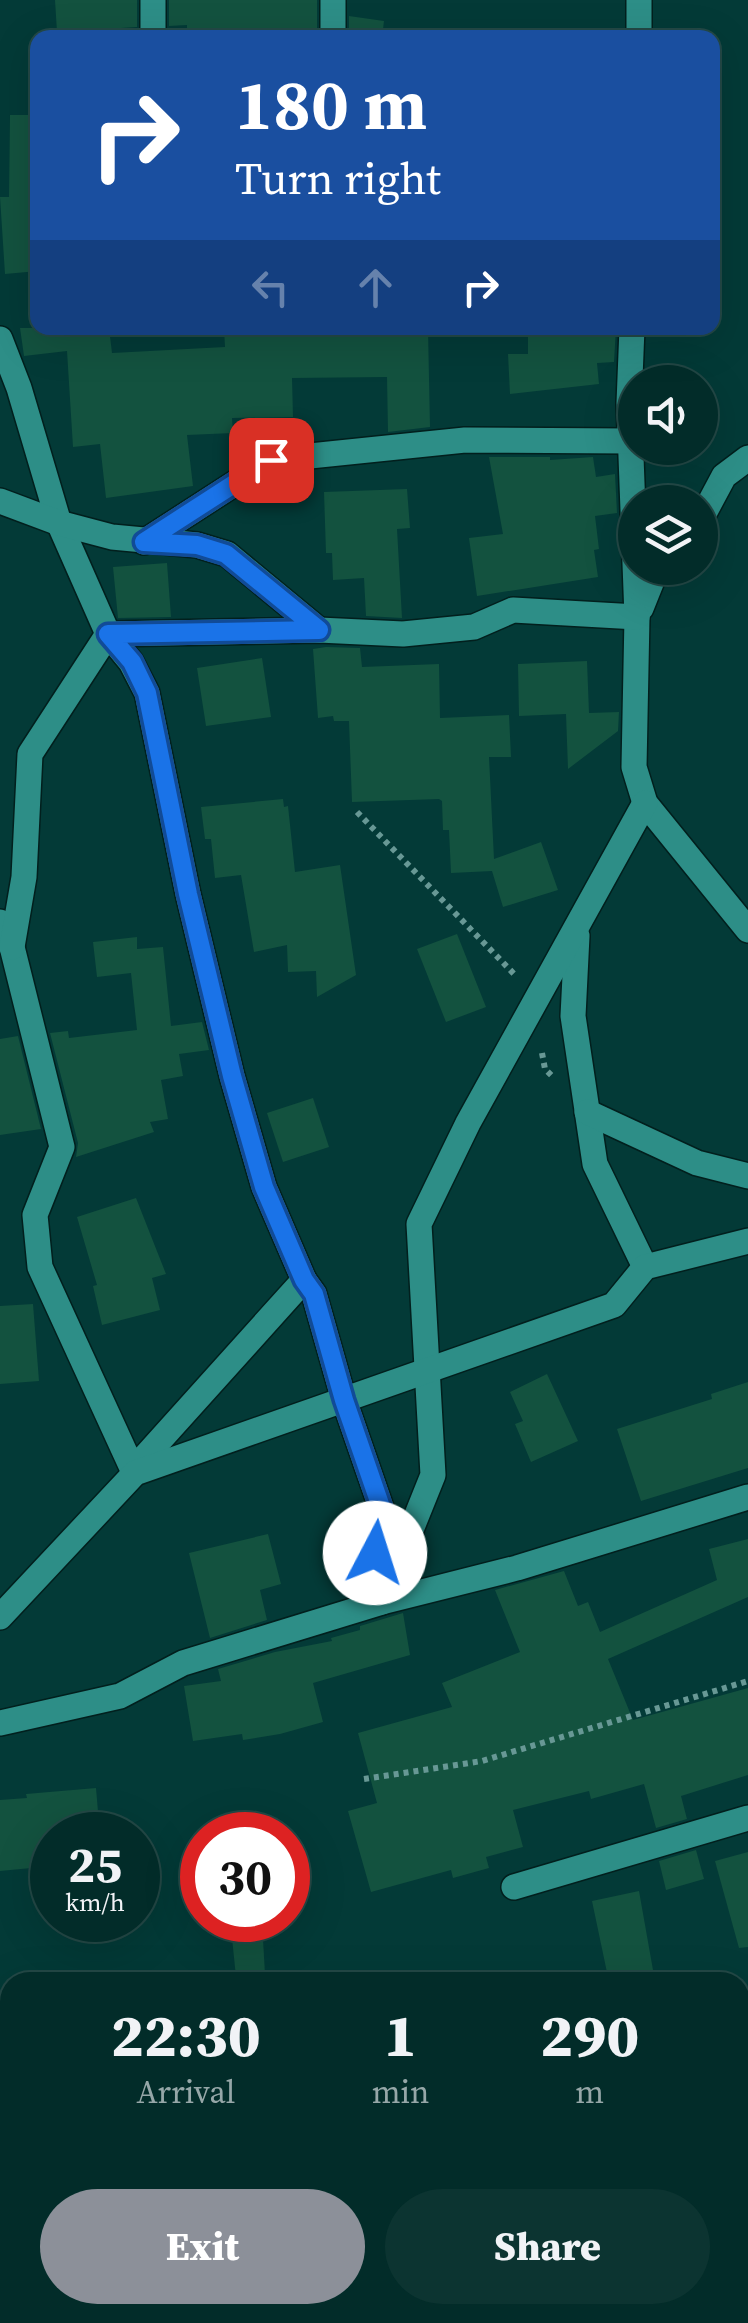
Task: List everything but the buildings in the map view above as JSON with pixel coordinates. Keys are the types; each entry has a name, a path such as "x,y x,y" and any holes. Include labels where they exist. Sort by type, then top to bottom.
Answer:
{"street":[{"path":"153,30 154,0"},
{"path":"333,0 333,30"},
{"path":"639,0 639,30"},
{"path":"631,365 632,335"},
{"path":"0,339 19,388 59,523 108,634 132,662 147,693 188,894 232,1076 264,1187 304,1280 314,1294 344,1400 382,1510 375,1553 382,1602"},
{"path":"144,542 271,460 464,440 618,442"},
{"path":"718,487 724,476 748,458"},
{"path":"631,465 637,617 634,767 645,803 748,930"},
{"path":"0,501 59,523 144,542 197,545 226,554 319,630"},
{"path":"637,617 650,585"},
{"path":"108,634 319,630 403,634 474,627 514,610 637,617"},
{"path":"12,947 24,877 30,754 108,634"},
{"path":"382,1602 433,1476 419,1224 468,1124 645,803"},
{"path":"0,922 12,947 62,1147 35,1216 40,1267 133,1470 304,1280"},
{"path":"578,926 573,1016 595,1164 645,1268"},
{"path":"587,1112 697,1163 748,1176"},
{"path":"0,1618 135,1473 614,1304 645,1268 748,1240"},
{"path":"0,1723 120,1696 183,1663 382,1602 517,1568 748,1497"},
{"path":"514,1888 748,1818"}],"path":[{"path":"356,812 512,968 533,1006 545,1069 587,1112"},
{"path":"364,1779 482,1761 748,1681"}],"route":[{"path":"271,460 144,542 197,545 226,554 319,630 108,634 132,662 147,693 188,894 242,1113 264,1187 304,1280 314,1294 344,1400 382,1510 375,1553"}]}
